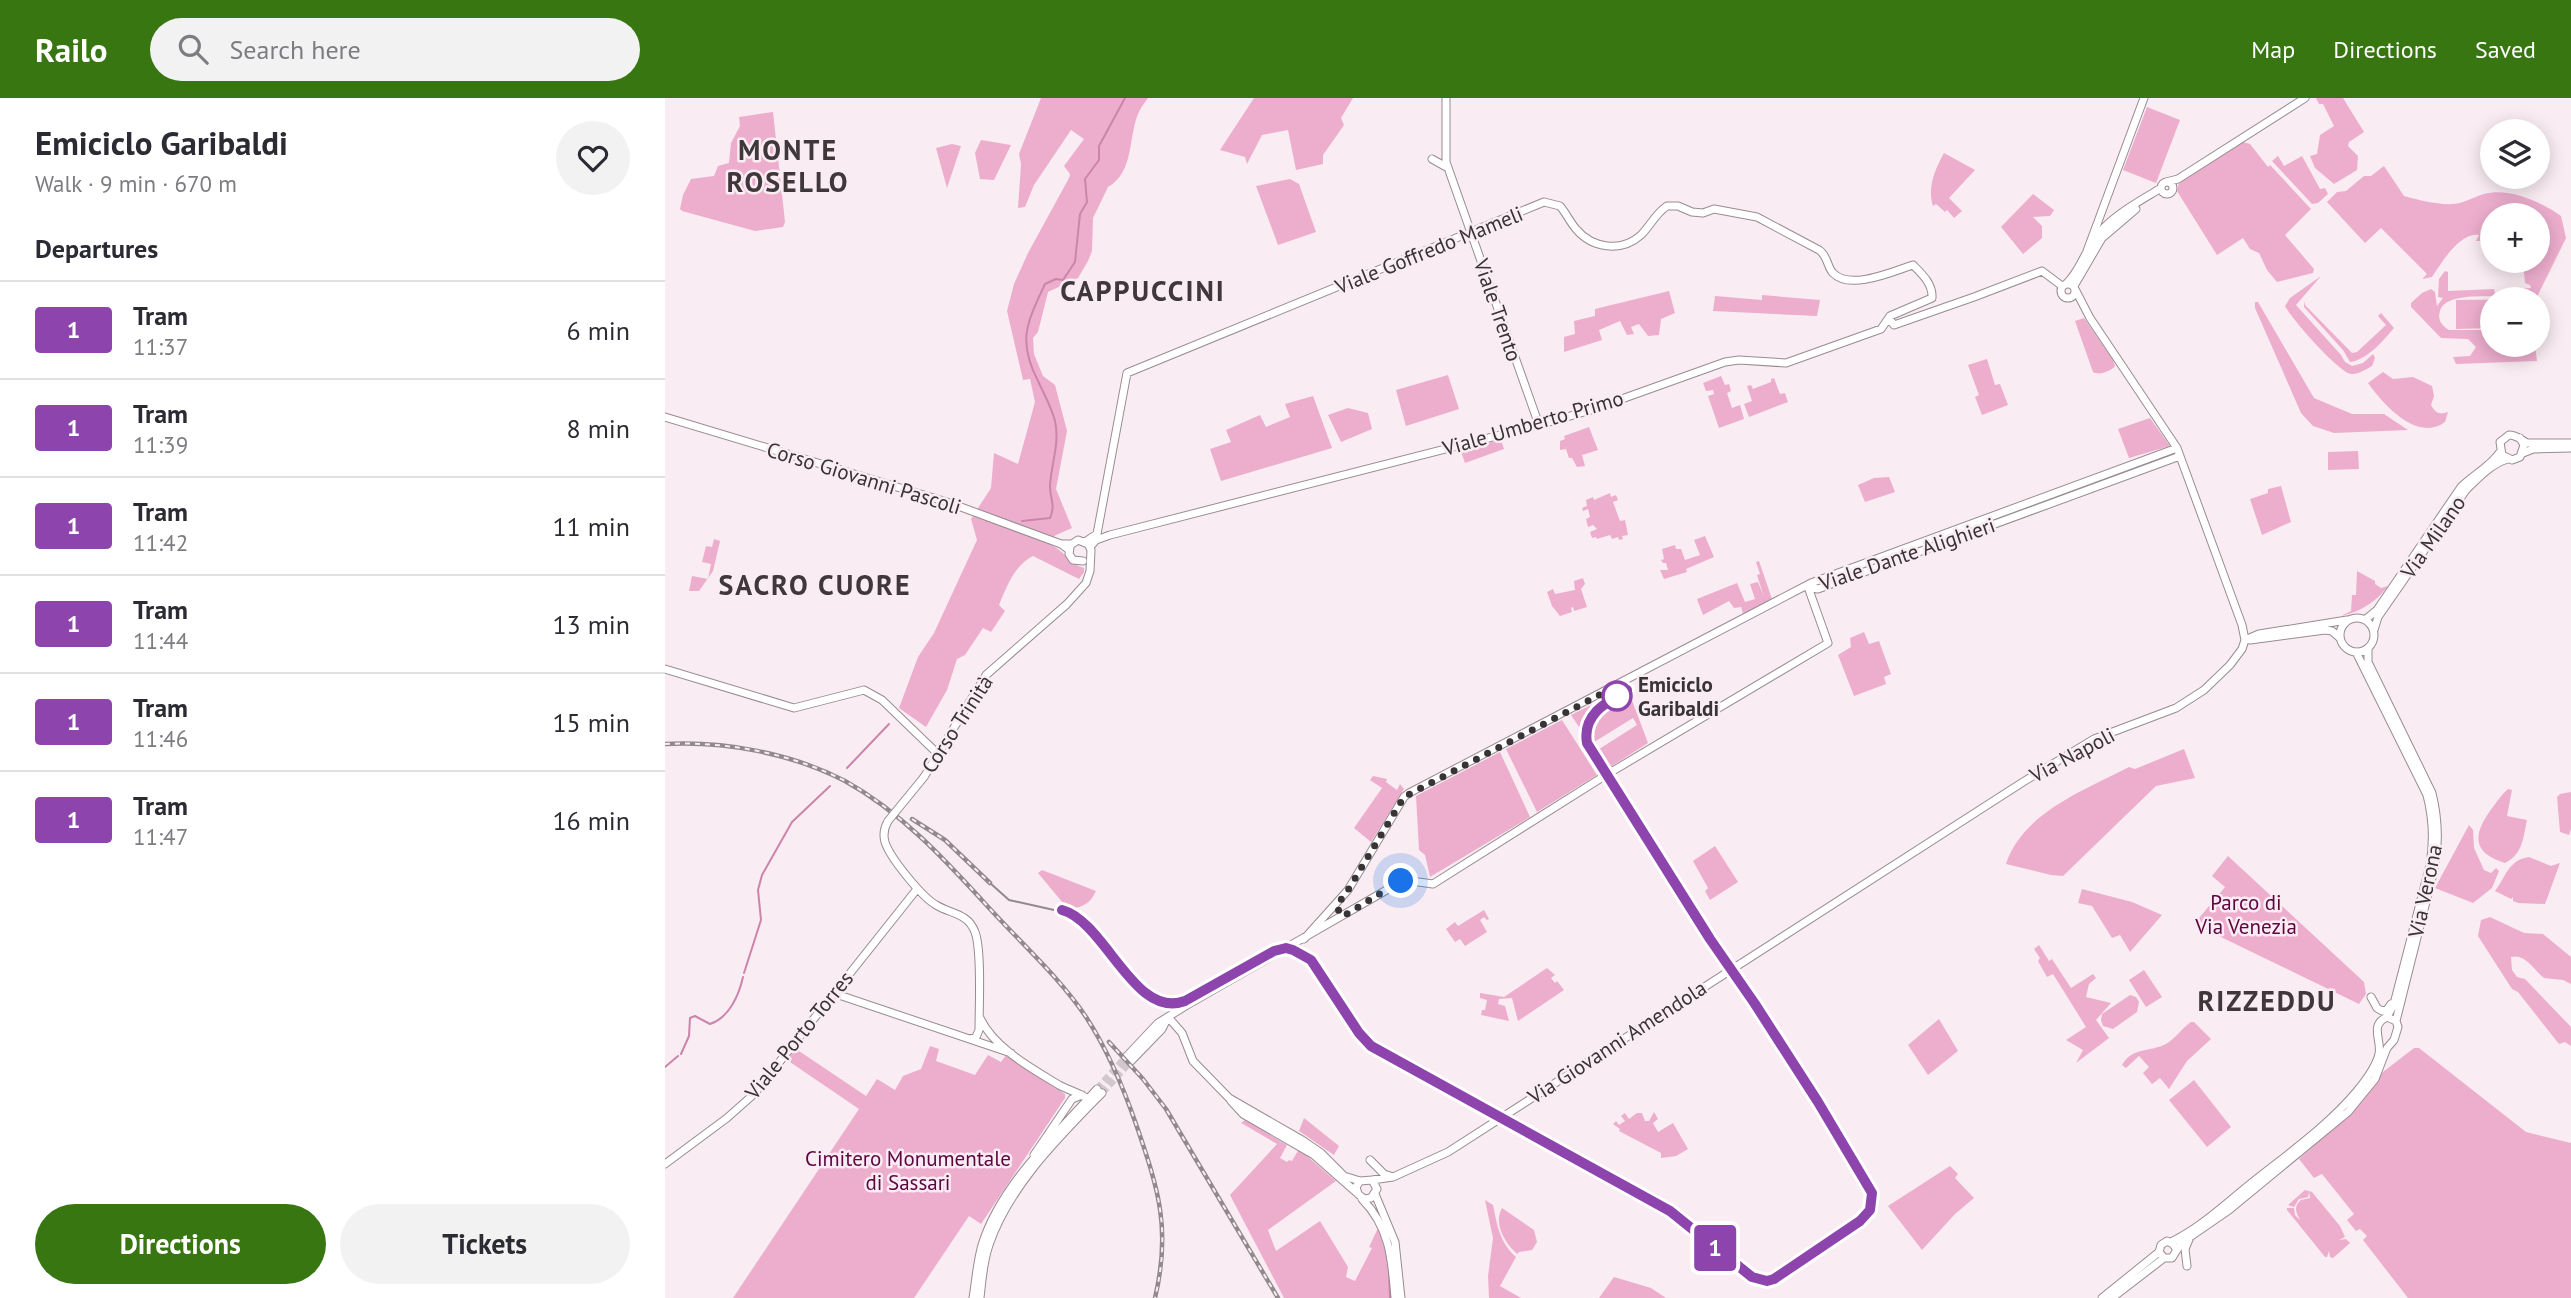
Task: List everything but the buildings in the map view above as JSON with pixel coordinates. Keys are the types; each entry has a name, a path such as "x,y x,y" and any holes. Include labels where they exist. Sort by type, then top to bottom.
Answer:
{"main road":[{"name":"Viale Trento","path":"1445,98 1445,156 1448,168 1539,425"},
{"path":"2087,251 2144,98"},
{"path":"2067,298 2073,295 2069,286 2087,251 2098,234 2114,219 2305,98"},
{"path":"1432,159 1448,168"},
{"path":"2089,317 2077,303 2062,295 2102,238 2166,187"},
{"name":"Viale Goffredo Mameli","path":"1088,547 1097,534 1126,373 1549,202 1560,206 1576,229 1587,239 1601,245 1618,246 1640,236 1667,206 1678,206 1692,212 1710,210 1757,217 1824,254 1833,273 1839,277 1867,281 1913,265 1926,278 1932,298 1890,316"},
{"path":"1890,316 1894,325 2042,271 2069,286 2179,452 2242,625 2245,640 2260,637 2348,620 2357,617 2366,620 2374,630 2374,640 2368,649 2356,652 2346,648 2336,633 2325,630 2260,637 2242,625"},
{"name":"Viale Umberto Primo","path":"1088,547 1096,540 1109,535 1539,425 1596,408 1725,362 1739,360 1786,363 1881,329 1890,316"},
{"name":"Corso Giovanni Pascoli","path":"665,417 959,506 1070,547 1078,540 1088,547"},
{"path":"2571,443 2528,443 2513,435 2506,436 2500,442 2500,452 2508,459 2517,459 2533,449 2571,448"},
{"path":"2521,438 2524,445 2523,454"},
{"name":"Viale Dante Alighieri","path":"1808,587 1898,550 2013,510 2132,463 2179,452"},
{"name":"Viale Dante Alighieri","path":"1808,587 1818,589 2135,472 2179,452"},
{"name":"Via Milano","path":"2366,620 2377,610 2462,487 2497,458 2500,452"},
{"name":"Via Milano","path":"2374,630 2378,617 2466,490 2492,468 2508,459"},
{"path":"2132,463 2135,472"},
{"path":"1070,547 1073,559 1083,561"},
{"path":"1088,547 1083,561 1089,575"},
{"path":"1088,547 1089,575"},
{"name":"Corso Trinità","path":"979,1014 974,929 964,917 937,906 917,889 887,846 884,831 888,821 923,777 986,675 1067,604 1089,575"},
{"path":"1128,1059 1158,1023 1287,946 1304,939 1404,880 1433,884 1658,744 1828,643 1808,587 1404,797 1348,890 1304,939"},
{"path":"2340,639 2341,628 2348,620"},
{"path":"2238,655 2260,637"},
{"name":"Via Napoli","path":"1907,855 2094,739 2176,708 2214,683 2238,655 2245,640"},
{"name":"Via Verona","path":"2368,649 2368,662 2432,793 2436,811 2438,850 2435,866 2396,1021"},
{"name":"Via Verona","path":"2356,652 2427,795 2431,811 2433,849 2430,865 2396,998 2387,1017"},
{"path":"665,669 794,708 864,690 882,700 938,754"},
{"name":"Via Giovanni Amendola","path":"1372,1180 1394,1177 1448,1152 1907,855"},
{"name":"Viale Porto Torres","path":"665,1164 727,1118 754,1094 917,889"},
{"path":"1337,905 1340,915 1345,915"},
{"path":"833,993 1011,1053"},
{"path":"2371,996 2377,1008 2384,1011 2396,998"},
{"path":"969,1039 976,1037 979,1032 979,1014"},
{"path":"979,1014 988,1032 1011,1053 1086,1101"},
{"path":"1168,1017 1182,1033 1193,1061 1243,1114 1314,1155 1371,1207 1385,1230 1392,1255 1395,1298"},
{"path":"2387,1017 2396,1021 2396,1036 2389,1045 2375,1079 2347,1112 2229,1210 2191,1236 2176,1250 2172,1258 2162,1255 2159,1247 2164,1242 2171,1242 2208,1218 2352,1097 2373,1068 2379,1052 2378,1026 2381,1020 2387,1017"},
{"path":"2378,1042 2389,1045"},
{"path":"1061,1086 1069,1094 1068,1104"},
{"path":"980,1298 988,1248 1003,1214 1086,1101 1088,1095 1098,1091 1086,1101 1020,1177"},
{"path":"1229,1098 1302,1140 1345,1175 1372,1180 1376,1185 1398,1255 1401,1298"},
{"path":"973,1298 978,1261 997,1211 1072,1099 1086,1101"},
{"path":"1370,1160 1384,1174 1394,1177"},
{"name":"Via Giovanni Amendola","path":"1378,1192 1394,1177"},
{"path":"1359,1195 1357,1185 1360,1178"},
{"path":"1359,1195 1371,1198 1378,1192"},
{"path":"2187,1266 2185,1249 2191,1236"},
{"path":"2171,1242 2176,1250"},
{"path":"2102,1298 2162,1255"},
{"path":"2112,1298 2162,1255"}],"green space":[{"path":"1041,98 1148,98 1136,121 1123,172 1108,187 1093,218 1092,251 1088,261 1078,278 1048,292 1038,332 1033,338 1034,354 1043,376 1055,385 1067,431 1056,489 1072,528 1056,535 1047,543 1084,568 1084,572 1079,579 1033,556 1026,560 1012,577 999,605 1005,611 991,632 983,628 965,655 957,659 947,690 926,727 899,708 918,657 934,633 977,540 971,519 991,488 994,453 1018,464 1035,402 1030,379 1023,380 1007,311 1014,284 1028,253 1069,178 1070,174 1064,166 1084,139 1071,130 1034,185 1025,207 1018,208 1021,164 1019,154"},
{"path":"1254,98 1353,98 1341,118 1344,125 1323,155 1323,164 1296,170 1288,130 1262,135 1247,164 1245,157 1220,150"},
{"path":"2316,98 2343,98 2364,132 2349,142 2348,146 2358,156 2357,170 2334,184 2315,168 2310,156 2317,154 2320,135 2334,126 2323,104 2319,104"},
{"path":"2147,107 2180,120 2156,183 2123,170"},
{"path":"773,112 785,222 783,227 755,231 682,211 680,209 683,195 691,179 714,176 718,166 729,163 731,143 740,126 739,117"},
{"path":"981,140 1011,145 994,180 980,179 975,153"},
{"path":"2243,142 2250,144 2268,167 2270,165 2311,209 2285,235 2314,269 2313,273 2277,282 2267,270 2259,253 2250,249 2243,238 2217,255 2177,191 2179,182"},
{"path":"952,144 961,146 947,188 936,148"},
{"path":"1944,153 1975,170 1949,198 1962,211 1954,218 1947,210 1945,212 1936,204 1933,206 1931,199 1933,179"},
{"path":"2278,156 2284,166 2302,156 2320,189 2325,188 2328,194 2318,203 2312,204 2272,161"},
{"path":"2384,166 2404,196 2435,203 2453,204 2494,192 2514,194 2538,203 2480,203 2480,241 2476,241 2479,235 2465,238 2452,249 2432,277 2422,279 2427,274 2381,228 2365,243 2327,202 2337,192 2346,191 2364,176 2371,176"},
{"path":"1290,179 1299,184 1316,232 1278,245 1256,186"},
{"path":"2033,194 2054,210 2050,216 2033,217 2042,226 2042,238 2023,254 2001,227"},
{"path":"2550,210 2561,216 2566,238 2550,271"},
{"path":"2445,271 2448,272 2448,291 2480,290 2480,296 2451,300 2444,305 2439,317 2444,327 2449,330 2480,330 2480,357 2536,357 2537,361 2456,364 2453,357 2470,356 2476,347 2468,339 2441,338 2411,307 2411,303 2422,293 2431,289 2435,292 2437,306 2443,298 2438,297 2439,279"},
{"path":"2524,273 2549,273 2542,287 2531,287 2525,283"},
{"path":"2321,276 2296,305 2345,362 2352,366 2363,363 2373,354 2375,358 2372,366 2359,373 2351,374 2345,371 2326,355 2285,306 2290,298"},
{"path":"1669,291 1675,313 1661,319 1659,335 1648,336 1639,324 1631,327 1634,334 1627,335 1620,321 1599,330 1602,340 1564,352 1564,337 1575,334 1574,321 1595,316 1595,309"},
{"path":"1762,295 1820,300 1817,316 1713,311 1715,296 1762,300"},
{"path":"2480,299 2480,328 2456,329 2456,300"},
{"path":"2304,301 2352,353 2357,352 2386,325 2378,316 2381,313 2394,328 2369,354 2350,362 2343,350 2304,307"},
{"path":"2255,302 2258,302 2314,398 2352,414 2384,414 2408,430 2334,433 2313,426 2301,413 2255,308"},
{"path":"2084,318 2113,360 2115,366 2108,371 2093,372 2075,321"},
{"path":"1987,359 1995,385 2000,384 2008,405 1982,415 1975,397 1979,395 1968,365"},
{"path":"2383,372 2393,379 2413,377 2432,386 2434,396 2431,405 2438,413 2448,412 2445,422 2423,428 2391,410 2368,383"},
{"path":"1448,375 1459,409 1406,426 1396,390"},
{"path":"1721,376 1725,385 1729,384 1731,391 1727,393 1732,408 1740,405 1744,419 1719,428 1708,396 1714,394 1713,390 1706,391 1703,383"},
{"path":"1774,378 1780,394 1785,393 1788,402 1749,417 1744,404 1752,401 1747,386 1751,385 1753,389 1771,382"},
{"path":"1313,396 1332,448 1221,481 1210,449 1231,442 1226,430 1260,415 1266,427 1290,417 1285,404"},
{"path":"1348,408 1368,413 1372,429 1341,442 1328,415"},
{"path":"2150,418 2170,446 2129,458 2118,429"},
{"path":"1589,427 1598,450 1582,455 1585,466 1577,467 1572,458 1569,458 1566,449 1560,450 1560,441 1565,439 1564,436"},
{"path":"1501,440 1504,449 1465,463 1460,449"},
{"path":"2358,451 2359,469 2328,470 2328,452"},
{"path":"1889,477 1895,492 1865,502 1858,485 1874,478"},
{"path":"2281,486 2291,522 2262,535 2250,499 2268,493 2268,489"},
{"path":"1610,493 1611,497 1616,495 1618,500 1613,502 1620,521 1625,520 1628,535 1619,540 1618,537 1612,539 1610,535 1592,538 1590,532 1597,529 1593,525 1588,527 1588,509 1583,511 1582,508 1587,506 1586,500 1593,497 1594,500"},
{"path":"1705,536 1714,557 1686,569 1687,572 1664,579 1660,570 1668,570 1666,563 1661,560 1664,559 1662,549 1675,545 1676,549 1681,549 1685,560 1700,555 1694,540"},
{"path":"714,539 720,541 713,571 708,578 711,564 702,562 706,546 712,547"},
{"path":"1759,561 1772,599 1743,614 1741,607 1734,608 1729,601 1703,615 1697,599 1737,583 1745,602 1755,599 1750,584 1758,582 1764,597 1757,575 1760,574 1756,562"},
{"path":"2357,571 2375,581 2381,588 2388,586 2367,606 2341,616 2351,611 2352,595 2356,595"},
{"path":"692,576 707,579 699,591 689,591"},
{"path":"1583,578 1585,584 1581,589 1587,607 1574,611 1573,607 1572,612 1560,616 1552,606 1547,592 1553,589 1555,594 1575,590 1574,581"},
{"path":"1864,632 1869,644 1879,641 1891,674 1884,677 1886,684 1854,696 1838,655 1851,647 1850,638"},
{"path":"1627,687 1648,743 1607,769 1596,751 1637,725 1633,718 1591,744 1589,736 1585,736 1571,715"},
{"path":"1562,720 1597,775 1537,812 1506,749"},
{"path":"2184,749 2195,778 2156,786 2063,876 2006,864 2014,846 2026,831 2057,805 2129,767 2135,769"},
{"path":"1500,752 1530,817 1430,877 1425,855 1419,850 1416,796"},
{"path":"1373,776 1387,779 1386,782 1397,790 1400,784 1404,789 1371,842 1354,828 1382,788 1370,780"},
{"path":"2508,789 2512,790 2507,816 2527,820 2519,850 2505,863 2486,854 2481,848 2479,835 2484,820"},
{"path":"2571,792 2569,835 2560,832 2557,797"},
{"path":"2469,825 2473,830 2474,848 2484,870 2491,873 2496,868 2499,871 2492,888 2473,903 2435,888"},
{"path":"1715,846 1738,882 1710,900 1705,891 1708,888 1693,861"},
{"name":"Parco di Via Venezia","path":"2228,856 2364,982 2366,994 2359,1004 2194,924 2225,887 2212,876"},
{"path":"2529,857 2551,866 2560,863 2545,904 2518,903 2513,901 2513,897 2511,899 2495,891 2512,865"},
{"path":"1042,870 1096,891 1085,904 1068,909 1038,873"},
{"path":"2082,889 2132,902 2162,915 2130,952 2120,935 2112,938 2092,906 2078,903"},
{"path":"1484,910 1489,919 1484,917 1480,920 1487,932 1465,946 1460,939 1455,942 1446,929 1455,922 1458,926"},
{"path":"2490,917 2524,933 2543,934 2571,957 2571,984 2563,980 2544,978 2521,957 2511,957 2512,970 2517,977 2525,979 2571,1027 2571,1046 2565,1042 2559,1044 2518,992 2512,989 2478,936 2481,920"},
{"path":"2039,945 2071,988 2093,974 2096,978 2089,984 2086,997 2111,1003 2096,1020 2109,1038 2076,1063 2083,1050 2066,1040 2086,1027 2053,974 2047,977 2034,949"},
{"path":"1547,968 1555,975 1551,978 1564,990 1518,1021 1512,998 1499,999 1498,1004 1505,1006 1509,1021 1481,1015 1487,1000 1480,998 1480,993 1504,997"},
{"path":"2144,970 2162,997 2146,1007 2129,980"},
{"path":"2130,995 2136,997 2139,1002 2137,1012 2113,1029 2103,1026 2102,1014"},
{"path":"1939,1019 1958,1051 1928,1075 1908,1045"},
{"path":"2191,1022 2211,1039 2187,1061 2169,1089 2160,1078 2152,1084 2143,1073 2149,1067 2139,1056 2126,1068 2122,1065 2131,1055 2166,1044"},
{"name":"Cimitero Monumentale di Sassari","path":"930,1046 939,1049 936,1061 975,1075 988,1055 1001,1062 1006,1055 1065,1094 1065,1098 981,1224 969,1216 914,1298 733,1298 859,1109 787,1060 796,1049 866,1096 877,1079 895,1090 903,1076 921,1069"},
{"path":"2414,1048 2419,1048 2526,1132 2571,1143 2571,1298 2408,1298 2363,1240 2367,1236 2360,1229 2356,1231 2347,1220 2354,1214 2322,1174 2314,1178 2299,1159 2351,1113 2383,1072"},
{"path":"2194,1080 2231,1127 2207,1147 2169,1100"},
{"path":"1654,1112 1658,1119 1653,1123 1658,1132 1673,1123 1688,1149 1676,1156 1661,1158 1661,1153 1619,1131 1613,1124 1616,1121 1619,1125 1625,1121 1621,1116 1625,1113 1629,1119 1642,1113 1645,1121 1649,1121"},
{"path":"1304,1118 1339,1146 1334,1155 1299,1131"},
{"path":"1245,1120 1287,1145 1280,1158 1287,1162 1292,1161 1299,1149 1336,1181 1268,1230 1276,1251 1320,1221 1348,1267 1346,1277 1355,1281 1372,1248 1369,1247 1378,1228 1388,1260 1390,1298 1284,1298 1230,1195 1277,1144 1241,1123"},
{"path":"1950,1166 1958,1174 1955,1178 1974,1198 1955,1214 1922,1250 1888,1206"},
{"path":"2305,1190 2312,1192 2340,1226 2345,1237 2339,1240 2346,1239 2350,1243 2333,1258 2330,1257 2329,1251 2325,1257 2287,1210 2294,1208 2295,1215 2300,1220 2296,1207 2301,1200 2310,1198 2309,1192 2308,1197 2299,1199 2294,1207 2288,1205"},
{"path":"1485,1200 1493,1205 1503,1240 1516,1257 1500,1286 1521,1298 1489,1298 1488,1276 1493,1238"},
{"path":"1502,1208 1534,1230 1537,1242 1532,1250 1517,1254 1508,1244 1500,1227"},
{"path":"1614,1277 1651,1288 1666,1298 1599,1298"}],"waterway":[{"path":"1022,521 1050,518 1053,505 1050,486 1056,438 1054,416 1028,354 1026,343 1029,321 1045,284 1056,279 1063,280 1075,262 1080,214 1087,202 1085,179 1099,160 1099,146 1125,98"},
{"path":"847,768 889,724"},
{"path":"744,973 761,920 758,890 762,875 792,822 830,786"},
{"path":"681,1054 689,1036 690,1018 695,1016 710,1024 723,1017 736,998 743,977"},
{"path":"665,1067 678,1056"},
{"path":"1389,1270 1390,1298"}],"tunnel":[{"path":"1097,1089 1126,1057"},
{"path":"1102,1093 1131,1061"}],"tram line":[{"path":"990,883 1009,900 1072,914 1147,995 1164,1004 1185,1001 1274,951 1293,949 1311,959 1359,1033 1371,1046 1670,1211 1746,1274 1761,1280 1774,1279 1860,1221 1870,1210 1872,1193 1818,1102 1703,928 1587,743 1588,724 1597,710 1627,690"},
{"name":"1","path":"1062,910 1078,918 1147,995 1164,1004 1181,1003 1274,951 1286,948 1298,951 1311,960 1359,1033 1371,1046 1670,1211 1752,1277 1767,1281 1774,1279 1867,1215 1872,1193 1818,1102 1710,939 1587,743 1588,723 1598,709 1627,690"}],"railway":[{"path":"665,744 711,745 757,751 803,763 845,781 905,823 958,874 1053,975 1086,1017 1109,1057 1145,1150 1157,1191 1162,1231 1160,1274 1155,1298"},
{"path":"912,819 945,840 990,883"},
{"path":"1109,1042 1166,1109 1278,1298"}],"place":[{"name":"Emiciclo Garibaldi","path":"1617,696"}],"district":[{"name":"MONTE ROSELLO","path":"788,165"},
{"name":"CAPPUCCINI","path":"1143,290"},
{"name":"SACRO CUORE","path":"815,584"},
{"name":"RIZZEDDU","path":"2267,1000"}],"route":[{"path":"1401,881 1345,915 1340,915 1337,911 1337,905 1409,793 1605,692 1617,696"}]}
